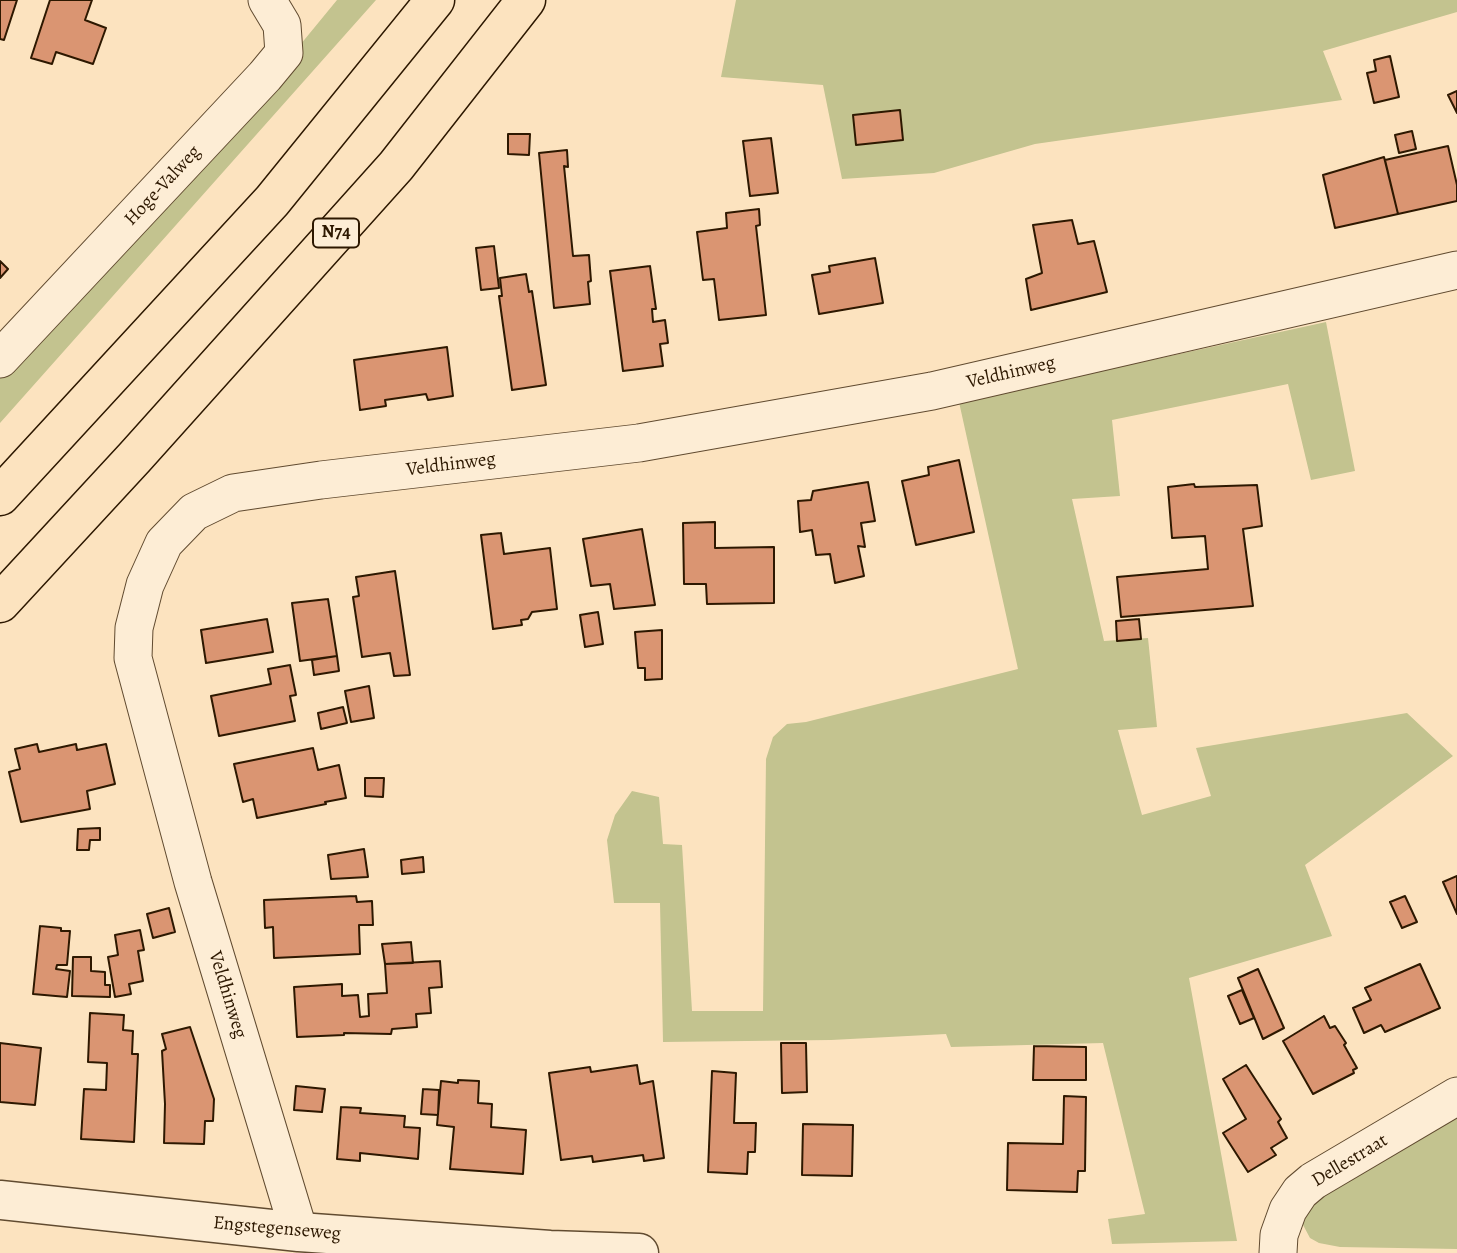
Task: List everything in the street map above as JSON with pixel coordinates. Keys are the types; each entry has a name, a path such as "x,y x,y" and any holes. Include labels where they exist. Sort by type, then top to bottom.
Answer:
{"highway":[{"path":"0,496 272,201 435,0"},
{"name":"N74","path":"0,603 396,166 526,0"}],"street":[{"name":"Hoge-Valweg","path":"0,359 265,76 284,52 282,24 267,0"},
{"name":"Veldhinweg","path":"299,1232 193,882 133,658 134,628 145,585 164,543 194,512 233,493 321,480 639,443 932,391 1457,270"},
{"name":"Dellestraat","path":"1278,1253 1279,1235 1288,1210 1300,1192 1313,1181 1457,1097"},
{"name":"Engstegenseweg","path":"0,1200 299,1232 550,1250 639,1253"}],"green space":[{"path":"337,0 376,0 0,423 0,370 282,67"},
{"path":"736,0 1457,0 1457,12 1323,51 1342,100 1035,144 934,173 842,179 823,85 721,77"},
{"path":"1326,322 1355,471 1311,480 1288,384 1112,420 1120,496 1072,499 1104,641 1148,638 1157,727 1118,730 1142,815 1211,796 1196,748 1407,713 1453,756 1305,865 1332,936 1189,978 1237,1241 1112,1244 1108,1219 1145,1214 1103,1043 951,1047 946,1034 831,1040 663,1042 660,903 614,903 607,840 615,815 632,791 659,797 663,844 682,845 692,1011 763,1011 766,759 773,737 787,724 806,722 1018,669 959,402"},
{"path":"1457,1111 1457,1249 1340,1247 1319,1243 1310,1238 1302,1223 1306,1204"}],"building":[{"path":"0,0 17,0 4,40 0,39"},
{"path":"50,0 92,0 85,20 106,28 93,64 56,52 52,64 31,58"},
{"path":"1390,56 1399,97 1374,103 1367,73 1376,71 1374,60"},
{"path":"1457,91 1457,113 1448,95"},
{"path":"900,110 903,140 856,145 853,115"},
{"path":"1412,131 1416,149 1399,153 1395,135"},
{"path":"508,134 530,134 529,155 508,154"},
{"path":"771,138 778,193 750,196 743,141"},
{"path":"1448,146 1457,185 1457,201 1398,214 1385,160"},
{"path":"567,150 568,167 564,166 573,256 589,255 590,304 554,308 539,153"},
{"path":"1384,157 1398,214 1335,228 1323,175"},
{"path":"759,209 760,225 756,226 766,315 719,320 714,279 703,280 697,232 727,228 726,213"},
{"path":"1072,220 1078,244 1094,241 1107,292 1031,310 1026,279 1042,273 1033,225"},
{"path":"494,246 499,288 481,290 476,248"},
{"path":"875,258 883,303 819,314 812,275 830,272 829,266"},
{"path":"0,261 8,269 0,278"},
{"path":"650,266 656,309 652,309 653,322 665,320 668,343 660,344 663,366 623,371 610,271"},
{"path":"526,274 529,292 532,291 546,385 512,390 499,296 502,296 500,278"},
{"path":"447,347 453,396 428,400 426,394 385,400 386,406 360,410 354,360"},
{"path":"959,460 974,532 916,545 902,481 929,475 928,467"},
{"path":"868,482 875,521 861,523 865,547 858,546 864,576 835,583 830,554 816,555 812,530 800,532 798,501 811,500 813,491"},
{"path":"1194,484 1195,487 1257,485 1262,526 1243,529 1253,606 1121,617 1117,577 1208,569 1205,536 1172,538 1168,487"},
{"path":"715,522 715,548 774,547 774,603 707,604 706,584 684,584 683,523"},
{"path":"642,529 655,605 614,609 610,584 591,586 583,539"},
{"path":"501,533 504,554 550,548 557,609 532,612 528,619 521,620 522,625 493,629 481,535"},
{"path":"395,571 410,675 394,676 390,653 362,657 353,597 359,596 356,577"},
{"path":"328,599 337,656 300,661 292,603"},
{"path":"598,612 603,644 585,647 580,615"},
{"path":"267,619 273,652 206,663 201,630"},
{"path":"1139,619 1141,639 1117,641 1116,621"},
{"path":"662,630 662,679 645,680 645,668 638,668 635,632"},
{"path":"337,656 339,671 314,675 312,660"},
{"path":"290,665 296,695 290,696 295,721 219,736 211,696 271,684 268,669"},
{"path":"369,686 374,718 351,722 345,691"},
{"path":"343,707 347,723 321,729 318,713"},
{"path":"37,744 39,752 76,744 77,750 106,744 115,784 87,791 90,809 21,822 9,772 20,769 15,749"},
{"path":"313,748 318,770 339,765 346,798 257,818 253,799 243,802 234,764"},
{"path":"365,778 384,778 383,797 365,796"},
{"path":"100,828 100,840 90,840 89,850 77,850 78,829"},
{"path":"364,849 368,877 331,879 328,855"},
{"path":"423,857 424,872 402,874 401,860"},
{"path":"1457,876 1457,914 1443,882"},
{"path":"356,896 357,902 372,901 373,925 359,925 360,954 274,958 273,927 265,928 264,900"},
{"path":"1405,896 1417,922 1402,928 1390,902"},
{"path":"169,908 175,932 153,938 147,914"},
{"path":"40,926 70,931 67,965 57,965 56,969 70,971 67,997 33,994"},
{"path":"140,930 144,950 138,951 143,981 129,984 131,994 115,997 108,957 118,955 115,935"},
{"path":"411,942 413,963 385,964 382,944"},
{"path":"73,957 91,957 91,971 105,972 105,985 110,985 110,997 72,996"},
{"path":"440,961 442,987 429,988 431,1013 416,1014 417,1027 392,1029 391,1034 344,1033 297,1037 294,987 342,984 342,996 358,995 360,1017 369,1016 368,994 387,993 385,964"},
{"path":"1420,964 1440,1008 1385,1032 1381,1025 1364,1033 1353,1008 1371,1000 1365,988"},
{"path":"1258,969 1284,1028 1263,1039 1238,978"},
{"path":"1242,990 1254,1018 1240,1024 1228,996"},
{"path":"90,1013 124,1015 123,1030 133,1031 132,1054 138,1054 134,1142 81,1139 84,1089 106,1090 107,1063 88,1062"},
{"path":"1324,1016 1330,1028 1335,1026 1346,1043 1344,1045 1357,1068 1353,1070 1354,1073 1313,1094 1283,1041"},
{"path":"190,1027 214,1099 213,1121 205,1121 204,1144 164,1143 162,1051 166,1049 162,1034"},
{"path":"0,1043 41,1048 35,1105 0,1102"},
{"path":"781,1043 806,1043 807,1092 782,1093"},
{"path":"1034,1046 1086,1047 1086,1080 1033,1080"},
{"path":"637,1065 640,1084 653,1081 664,1158 644,1161 643,1155 593,1162 592,1156 561,1160 549,1073 590,1067 591,1072"},
{"path":"1246,1065 1281,1119 1278,1122 1287,1138 1271,1148 1276,1155 1248,1172 1223,1133 1246,1119 1223,1079"},
{"path":"712,1071 736,1073 734,1123 756,1123 755,1152 748,1152 747,1174 708,1172"},
{"path":"458,1080 479,1081 478,1103 492,1104 491,1127 526,1130 523,1174 450,1169 454,1127 437,1125 441,1081 458,1083"},
{"path":"296,1086 325,1089 322,1112 294,1110"},
{"path":"423,1089 439,1090 438,1115 421,1114"},
{"path":"1064,1096 1086,1097 1085,1171 1078,1171 1077,1192 1007,1190 1008,1143 1063,1144"},
{"path":"341,1107 361,1108 360,1113 405,1116 404,1127 420,1128 418,1159 360,1153 360,1161 337,1159"},
{"path":"803,1124 853,1125 852,1176 802,1175"}]}
